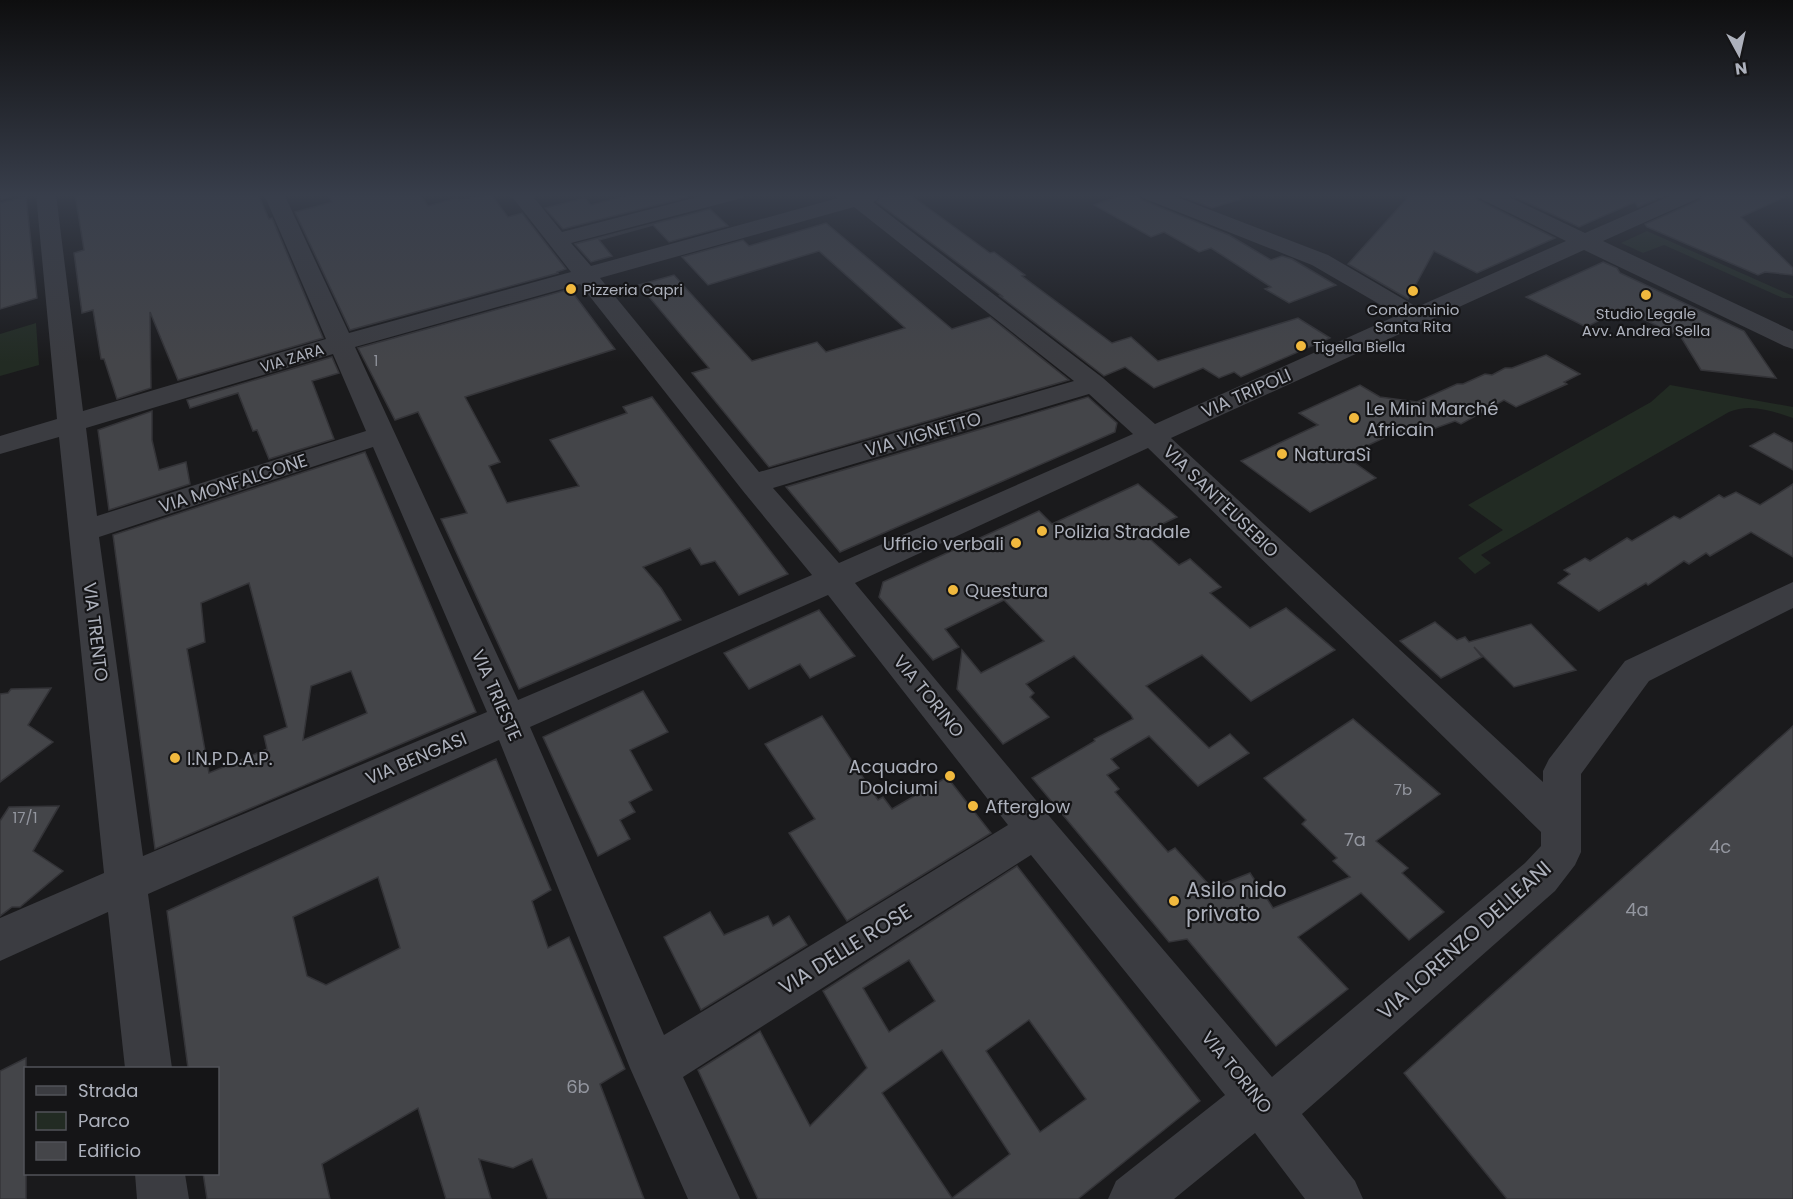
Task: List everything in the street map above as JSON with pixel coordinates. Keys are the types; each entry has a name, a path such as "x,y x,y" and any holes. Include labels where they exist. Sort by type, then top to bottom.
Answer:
{"street":[{"name":"VIA TRENTO","path":"52,250 83,531 148,1067"},
{"name":"VIA TRIESTE","path":"299,250 508,718 654,1068 714,1199"},
{"name":"VIA TORINO","path":"564,250 1036,830 1264,1105 1337,1199"},
{"name":"VIA ZARA","path":"0,445 341,343 669,250"},
{"name":"VIA SANT'EUSEBIO","path":"927,250 1094,384 1151,435 1561,825"},
{"path":"1294,250 1320,260 1416,316"},
{"name":"VIA TRIPOLI","path":"834,579 1565,250"},
{"path":"1604,250 1793,341"},
{"name":"VIA VIGNETTO","path":"753,484 1094,384"},
{"name":"VIA MONFALCONE","path":"83,531 382,435"},
{"name":"VIA BENGASI","path":"0,940 127,882 834,579"},
{"name":"VIA LORENZO DELLEANI","path":"1134,1199 1264,1105 1540,877 1562,852 1562,771 1588,732 1637,671 1793,594"},
{"name":"VIA DELLE ROSE","path":"654,1068 1036,830"},
{"path":"160,1175 163,1199"}],"green space":[{"path":"1675,250 1690,250 1793,296 1793,298 1783,298"},
{"path":"36,323 39,365 0,376 0,334"},
{"path":"1670,385 1793,407 1793,418 1753,408 1729,412 1481,555 1491,563 1475,574 1458,558 1503,530 1468,505 1651,402"}],"building":[{"path":"0,250 32,250 37,298 0,309"},
{"path":"84,250 286,250 323,338 178,380 150,312 151,388 117,399 104,359 101,359 93,310 82,313 74,253"},
{"path":"313,250 551,250 566,269 558,273 350,330"},
{"path":"580,250 607,250 612,256 591,262"},
{"path":"707,250 858,250 952,329 990,317 1069,380 769,467 692,373 709,368 639,285 674,275 752,361 817,342 826,352 905,328 819,251 708,285 682,257"},
{"path":"941,250 994,252 1025,275 1022,276 1112,343 1131,337 1158,361 1298,318 1330,338 1241,377 1234,372 1219,378 1203,368 1154,388 1125,367 1104,376 1000,296 1002,296"},
{"path":"1214,250 1254,250 1271,260 1282,256 1292,259 1336,285 1289,303 1265,289 1271,287"},
{"path":"1361,250 1528,250 1477,273 1434,251 1408,299 1348,264"},
{"path":"1700,250 1775,250 1793,268 1793,275 1765,272 1758,275"},
{"path":"1603,262 1617,268 1620,273 1744,331 1776,378 1701,370 1681,337 1622,309 1586,327 1526,297"},
{"path":"570,289 615,349 465,397 500,462 489,466 507,503 579,486 550,440 627,413 623,407 652,397 788,574 739,595 715,561 701,565 690,548 643,567 661,588 681,620 519,689 441,519 467,513 418,412 395,420 358,348"},
{"path":"1546,355 1580,374 1564,382 1567,384 1516,407 1504,400 1461,424 1455,421 1433,429 1423,423 1396,435 1392,434 1345,456 1376,478 1310,512 1241,461 1318,425 1299,413 1360,385 1380,397 1417,402 1457,384 1463,384 1485,374 1492,375 1505,368 1512,368"},
{"path":"332,357 339,373 312,381 334,439 269,459 257,430 253,431 238,393 190,408 187,400"},
{"path":"1088,397 1117,423 1115,432 840,552 786,487"},
{"path":"152,411 152,440 159,470 186,462 190,484 109,510 98,430"},
{"path":"1774,433 1793,443 1793,470 1750,446"},
{"path":"365,452 476,712 155,849 113,535","holes":["249,583 287,727 264,736 267,749 209,773 187,649 205,642 201,603","351,671 367,713 303,740 311,686"]},
{"path":"1138,484 1177,517 1143,533 1179,565 1190,559 1221,587 1210,593 1250,628 1286,608 1335,650 1251,701 1202,655 1146,686 1209,748 1230,734 1249,753 1198,786 1149,736 1111,759 1119,768 1107,775 1119,789 1115,792 1168,852 1175,848 1212,888 1250,873 1273,908 1350,877 1333,861 1337,858 1302,824 1306,820 1264,778 1353,719 1440,794 1376,841 1408,868 1402,873 1444,912 1409,940 1361,893 1298,937 1348,989 1276,1046 1187,939 1169,942 1032,778 1095,741 1094,739 1133,719 1131,715 1074,656 1026,684 1034,693 1030,697 1049,717 1003,744 957,689 962,650 981,673 1044,641 1004,600 945,629 959,647 933,660 879,597 883,582 1039,511 1052,524"},
{"path":"1793,484 1793,557 1751,532 1710,556 1706,553 1689,564 1684,561 1648,585 1646,583 1599,611 1558,583 1570,574 1564,570 1585,558 1590,561 1627,538 1632,541 1674,516 1680,519 1719,495 1724,498 1736,492 1760,505"},
{"path":"819,610 855,656 810,678 800,664 749,689 724,653"},
{"path":"1435,622 1457,640 1465,637 1469,642 1531,624 1576,670 1514,687 1474,647 1482,657 1441,678 1400,641"},
{"path":"51,688 28,725 53,742 0,782 0,694 8,693 11,689"},
{"path":"643,691 668,732 630,750 652,790 629,802 635,812 620,820 630,839 598,856 543,737"},
{"path":"822,716 878,800 883,797 892,809 947,777 991,833 847,921 789,833 815,819 765,744"},
{"path":"1793,726 1793,1199 1507,1199 1404,1073"},
{"path":"496,759 551,890 532,901 548,948 569,937 625,1069 600,1084 644,1199 548,1199 532,1159 513,1168 479,1159 491,1199 446,1199 418,1108 322,1164 330,1199 207,1199 203,1175 219,1175 219,1067 188,1067 167,911","holes":["378,877 400,948 326,985 307,976 293,917"]},
{"path":"59,806 33,851 63,871 20,907 12,907 0,916 0,821 9,807"},
{"path":"1017,866 1200,1101 1078,1199 758,1199 698,1070 760,1031 810,1126 867,1068 823,991","holes":["909,960 935,1001 889,1032 863,988","1029,1020 1086,1099 1040,1132 986,1051","942,1050 1010,1154 952,1198 882,1093"]},
{"path":"710,912 724,935 768,916 773,926 789,916 807,945 701,1010 664,937"},
{"path":"26,1058 26,1067 24,1067 24,1175 26,1175 26,1199 0,1199 0,1071"}],"place":[{"name":"Pizzeria Capri","path":"571,289"},
{"name":"Condominio Santa Rita","path":"1413,291"},
{"name":"Studio Legale Avv. Andrea Sella","path":"1646,295"},
{"name":"Tigella Biella","path":"1301,346"},
{"name":"Le Mini Marché Africain","path":"1354,418"},
{"name":"NaturaSì","path":"1282,454"},
{"name":"Polizia Stradale","path":"1042,531"},
{"name":"Ufficio verbali","path":"1016,543"},
{"name":"Questura","path":"953,590"},
{"name":"I.N.P.D.A.P.","path":"175,758"},
{"name":"Acquadro Dolciumi","path":"950,776"},
{"name":"Afterglow","path":"973,806"},
{"name":"Asilo nido privato","path":"1174,901"}]}
